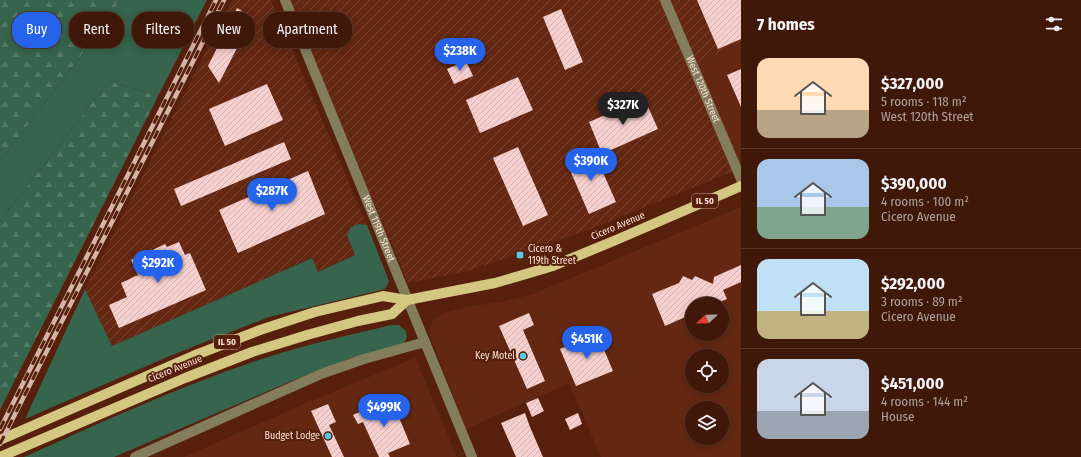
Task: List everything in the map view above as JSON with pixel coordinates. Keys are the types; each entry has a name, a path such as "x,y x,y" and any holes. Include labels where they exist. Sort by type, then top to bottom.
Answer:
{"main road":[{"name":"Cicero Avenue","path":"0,440 193,356 260,330 315,312 383,296 407,300 495,283 553,266 741,186"},
{"name":"Cicero Avenue","path":"0,457 184,378 252,352 358,321 392,314 407,300"}],"street":[{"name":"West 119th Street","path":"285,0 472,457"},
{"name":"West 120th Street","path":"664,0 741,179"},
{"path":"135,457 321,374 364,359 425,342"}],"shaded area":[{"path":"232,0 271,0 276,12 263,12 263,48 291,48 367,225 359,224 351,227 355,255 317,272 311,258 112,346 85,289 208,48 255,48 255,12 226,12"},
{"path":"288,0 741,0 741,43 698,62 741,162 741,168 591,229 468,271 408,283 308,48 352,48 352,12 293,12"},
{"path":"741,43 741,162 698,62"},
{"path":"741,207 741,457 601,457 569,383 466,429 431,338 429,329 433,320 444,313 467,307 506,301 533,294"},
{"path":"415,358 457,457 184,457 306,403"}],"green space":[{"path":"0,0 121,0 113,12 69,12 69,48 87,48 0,161"},
{"path":"121,0 207,0 194,25 194,12 132,12 132,48 182,48 158,96 109,81 0,221 0,161 87,48 124,48 124,12 113,12"},
{"path":"109,81 158,96 0,410 0,221"},
{"path":"359,224 367,225 389,281 385,289 269,317 172,355 25,419 85,289 112,346 312,258 318,272 355,255 347,235 351,227"},
{"path":"391,325 399,325 406,331 407,337 404,343 395,347 351,358 294,380 114,457 24,457 144,404 206,379 298,348"}],"building":[{"path":"697,0 741,0 741,39 718,49"},
{"path":"237,8 243,12 235,12"},
{"path":"561,9 583,62 565,70 543,17"},
{"path":"217,48 237,48 219,83 208,66"},
{"path":"466,61 473,76 454,84 447,69"},
{"path":"741,69 741,107 727,75"},
{"path":"518,77 533,110 480,133 466,100"},
{"path":"267,84 283,120 225,146 209,109"},
{"path":"644,98 658,129 602,154 589,122"},
{"path":"284,142 291,159 181,206 174,189"},
{"path":"518,147 548,215 523,226 493,158"},
{"path":"593,150 616,202 589,214 566,161"},
{"path":"308,171 325,214 238,253 219,210"},
{"path":"179,242 185,255 190,253 206,290 119,328 109,305 127,297 121,283 138,275 131,260 165,244 167,247"},
{"path":"741,265 741,282 723,290 726,297 685,297 685,317 665,326 652,294 679,283 683,276 692,280 695,276 713,284 714,277"},
{"name":"Key Motel","path":"529,313 534,325 523,330 545,381 527,389 499,326"},
{"path":"597,333 613,371 576,386 560,349"},
{"path":"391,398 410,444 388,453 390,457 379,457 363,422 358,424 353,415"},
{"path":"538,398 544,411 532,417 526,403"},
{"name":"Budget Lodge","path":"328,404 336,422 329,425 344,457 332,457 311,411"},
{"path":"525,413 543,457 516,457 501,423"},
{"path":"578,413 582,424 570,430 565,419"}],"railway":[{"path":"0,429 216,0"},
{"path":"0,444 224,0"}],"place":[{"name":"Cicero & 119th Street","path":"520,255"},
{"name":"Key Motel","path":"523,356"},
{"name":"Budget Lodge","path":"328,436"}]}
